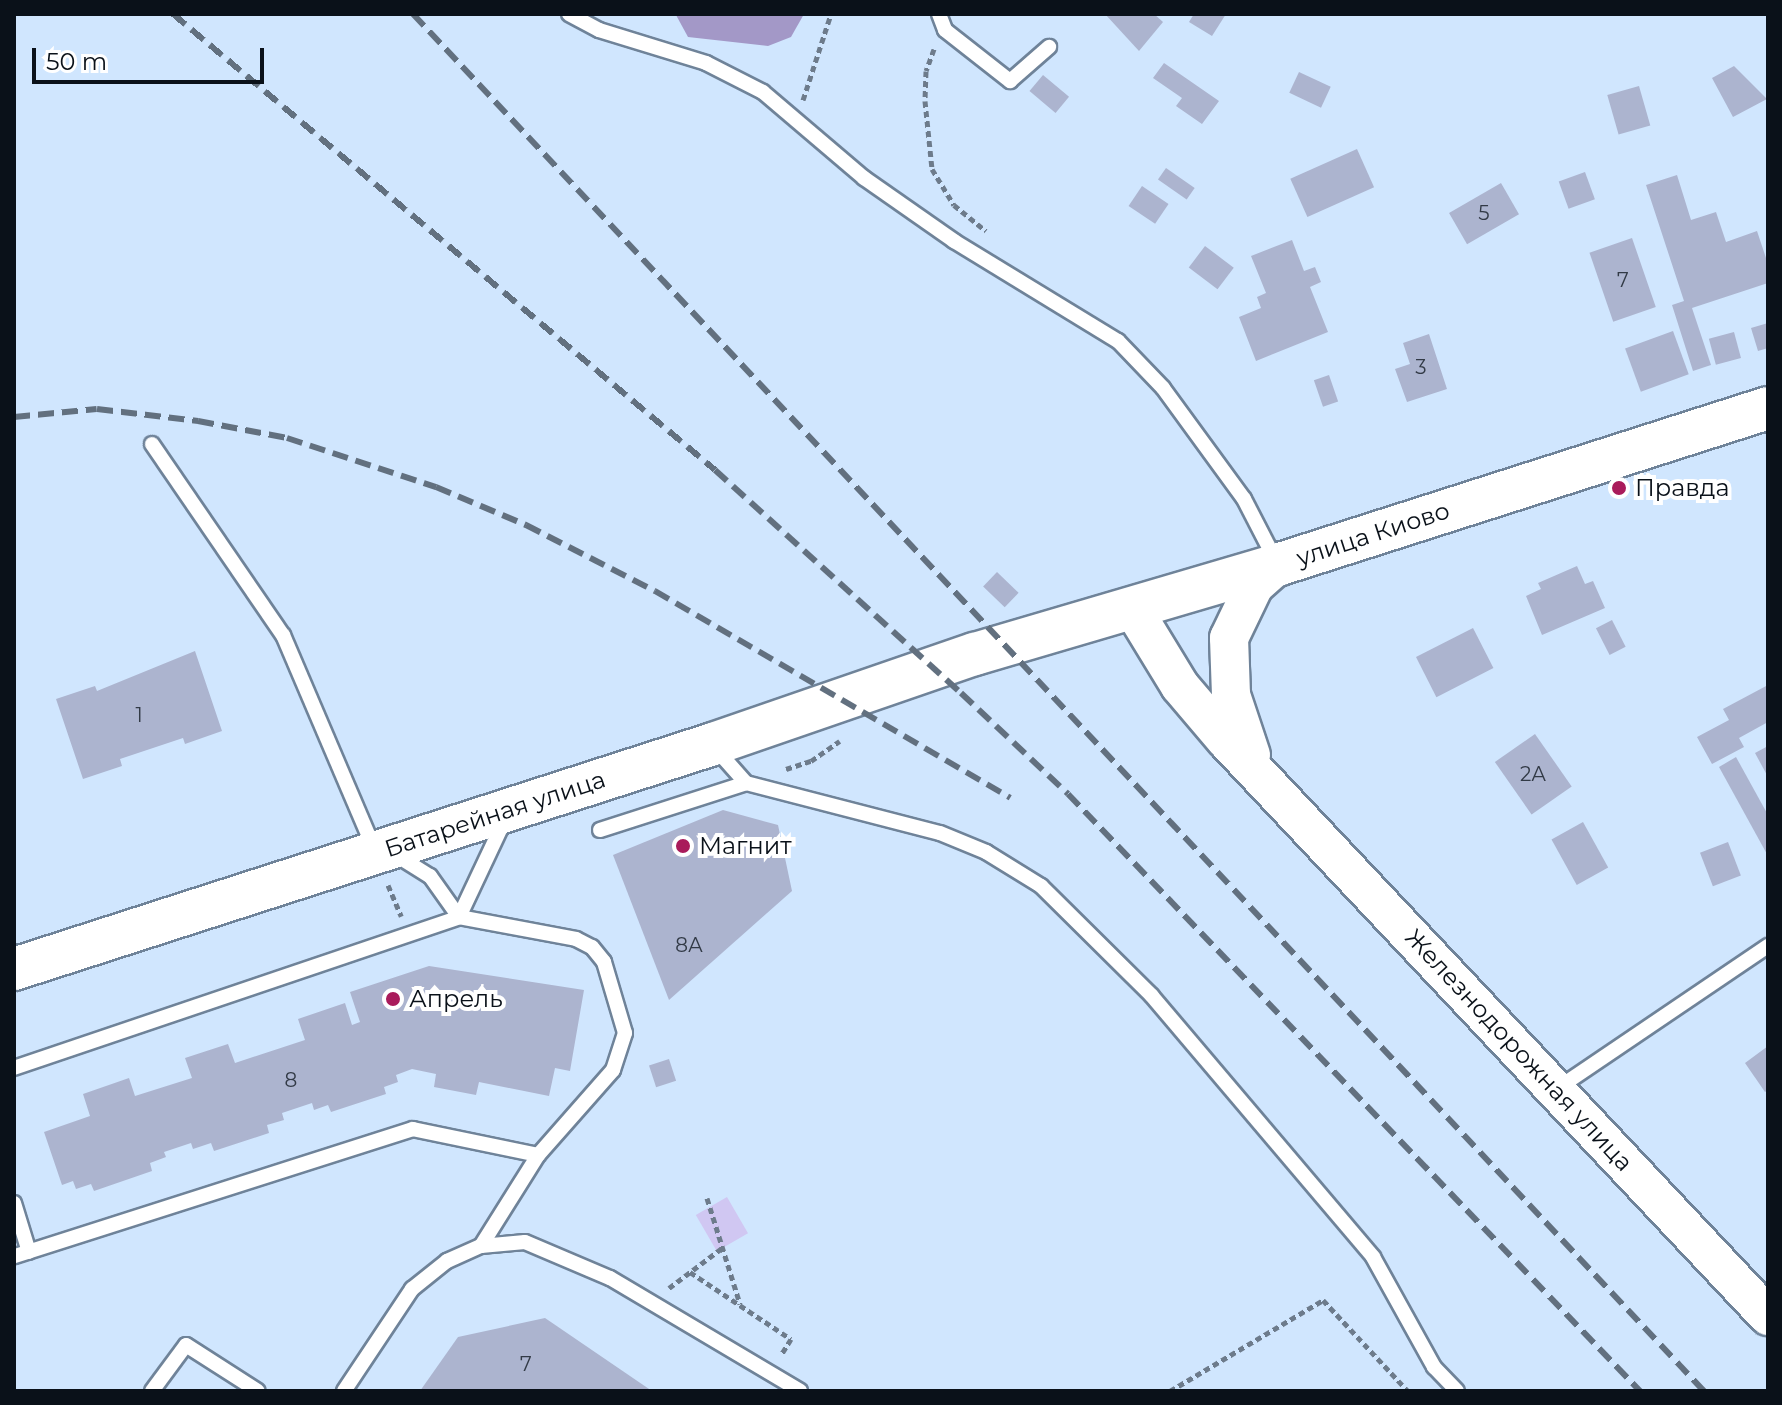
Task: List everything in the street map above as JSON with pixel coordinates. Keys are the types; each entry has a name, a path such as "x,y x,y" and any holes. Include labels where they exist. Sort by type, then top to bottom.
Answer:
{"main road":[{"name":"улица Киово","path":"975,654 1277,565 1768,408"},
{"name":"Батарейная улица","path":"14,969 713,744 975,654"}],"street":[{"name":"Железнодорожная улица","path":"1268,785 1241,737 1231,695 1229,638 1254,586 1277,565"},
{"name":"Железнодорожная улица","path":"1133,609 1180,686 1268,785 1557,1088 1768,1316"}],"lane":[{"path":"569,14 599,30 706,63 763,92 864,178 954,241 1118,341 1163,388 1244,499 1277,565"},
{"path":"939,14 945,30 1010,81 1049,47"},
{"path":"152,444 283,635 380,851 430,876 459,917"},
{"path":"713,744 746,783"},
{"path":"600,830 746,783 940,833 986,852 1041,886 1152,996 1373,1257 1434,1367 1457,1391"},
{"path":"459,917 509,809"},
{"path":"14,1068 459,917 576,939 604,962 625,1033 613,1070 538,1155 481,1246"},
{"path":"1557,1088 1768,946"},
{"path":"14,1203 21,1254 413,1129 538,1155"},
{"path":"344,1391 412,1289 447,1261 481,1246 525,1242 610,1278 800,1391"},
{"path":"152,1391 186,1345 258,1391"}],"path":[{"path":"797,120 831,14"},
{"path":"945,30 926,71 928,157 954,205 996,239"},
{"path":"391,891 401,918"},
{"path":"707,1198 740,1305"},
{"path":"649,1302 722,1248"},
{"path":"690,1272 791,1339 769,1372"},
{"path":"1170,1391 1323,1300 1408,1391"}],"shaded area":[{"path":"804,14 791,37 768,46 688,37 676,15"},
{"path":"727,1197 748,1233 717,1251 696,1215"}],"building":[{"path":"1105,14 1154,14 1163,22 1139,51"},
{"path":"1194,14 1226,14 1212,36 1189,22"},
{"path":"1164,63 1219,101 1202,124 1176,106 1182,98 1153,78"},
{"path":"1734,66 1767,99 1733,117 1712,78"},
{"path":"1299,72 1331,87 1321,108 1289,93"},
{"path":"1043,75 1069,97 1056,113 1030,91"},
{"path":"1639,86 1650,125 1619,135 1607,95"},
{"path":"1357,149 1374,187 1307,217 1290,179"},
{"path":"1166,168 1195,188 1187,200 1158,179"},
{"path":"1585,172 1595,199 1569,209 1559,182"},
{"path":"1677,175 1691,220 1716,212 1726,242 1757,231 1768,264 1768,283 1692,308 1711,365 1693,371 1672,305 1684,301 1646,185"},
{"path":"1501,183 1519,214 1467,244 1449,213"},
{"path":"1142,186 1169,204 1155,224 1129,206"},
{"path":"1632,238 1656,307 1613,322 1589,253"},
{"path":"1292,240 1304,271 1315,267 1321,282 1310,287 1328,332 1256,361 1239,317 1261,308 1257,297 1266,293 1251,256"},
{"path":"1205,246 1234,268 1218,289 1189,268"},
{"path":"1768,323 1768,348 1758,351 1751,328"},
{"path":"1673,331 1689,374 1641,392 1625,348"},
{"path":"1734,332 1741,358 1716,365 1709,339"},
{"path":"1429,334 1447,389 1407,402 1395,369 1410,364 1403,343"},
{"path":"1329,375 1338,401 1323,407 1314,380"},
{"path":"1577,566 1585,584 1593,581 1605,608 1542,635 1526,596 1541,589 1538,583"},
{"path":"997,572 1019,593 1005,607 983,586"},
{"path":"1612,620 1626,647 1610,655 1596,628"},
{"path":"1473,628 1493,668 1436,697 1416,657"},
{"path":"195,651 222,731 185,744 183,738 120,759 122,766 83,779 56,699 95,686 97,691"},
{"path":"1768,685 1768,722 1739,738 1744,747 1712,764 1697,737 1729,720 1723,709"},
{"path":"1535,734 1572,786 1532,815 1495,762"},
{"path":"1768,746 1768,777 1755,753"},
{"path":"1736,757 1768,815 1768,856 1719,767"},
{"path":"723,810 778,825 792,891 669,1000 613,855"},
{"path":"1583,822 1608,867 1577,885 1552,839"},
{"path":"1728,842 1741,876 1713,886 1700,853"},
{"path":"429,966 584,990 570,1071 555,1068 549,1096 479,1082 476,1095 434,1087 436,1074 412,1069 396,1075 398,1082 384,1087 386,1094 331,1112 328,1105 314,1110 312,1103 282,1113 284,1120 267,1125 269,1133 214,1151 211,1143 193,1149 191,1143 164,1152 166,1157 150,1163 152,1171 94,1191 91,1184 76,1189 73,1181 62,1185 44,1132 90,1116 83,1094 129,1078 135,1096 192,1078 185,1058 228,1044 235,1063 305,1040 298,1019 345,1003 352,1025 360,1022 350,992"},
{"path":"1768,1046 1768,1090 1765,1092 1745,1063"},
{"path":"669,1059 676,1081 656,1087 649,1065"},
{"path":"545,1318 652,1391 420,1391 458,1337"}],"railway":[{"path":"173,14 715,470 961,693 1068,794 1640,1391"},
{"path":"413,14 1704,1391"},
{"path":"14,417 97,409 198,421 287,438 436,487 526,525 655,591 1010,798"}],"place":[{"name":"Правда","path":"1619,488"},
{"name":"Магнит","path":"683,846"},
{"name":"Апрель","path":"393,999"}]}
